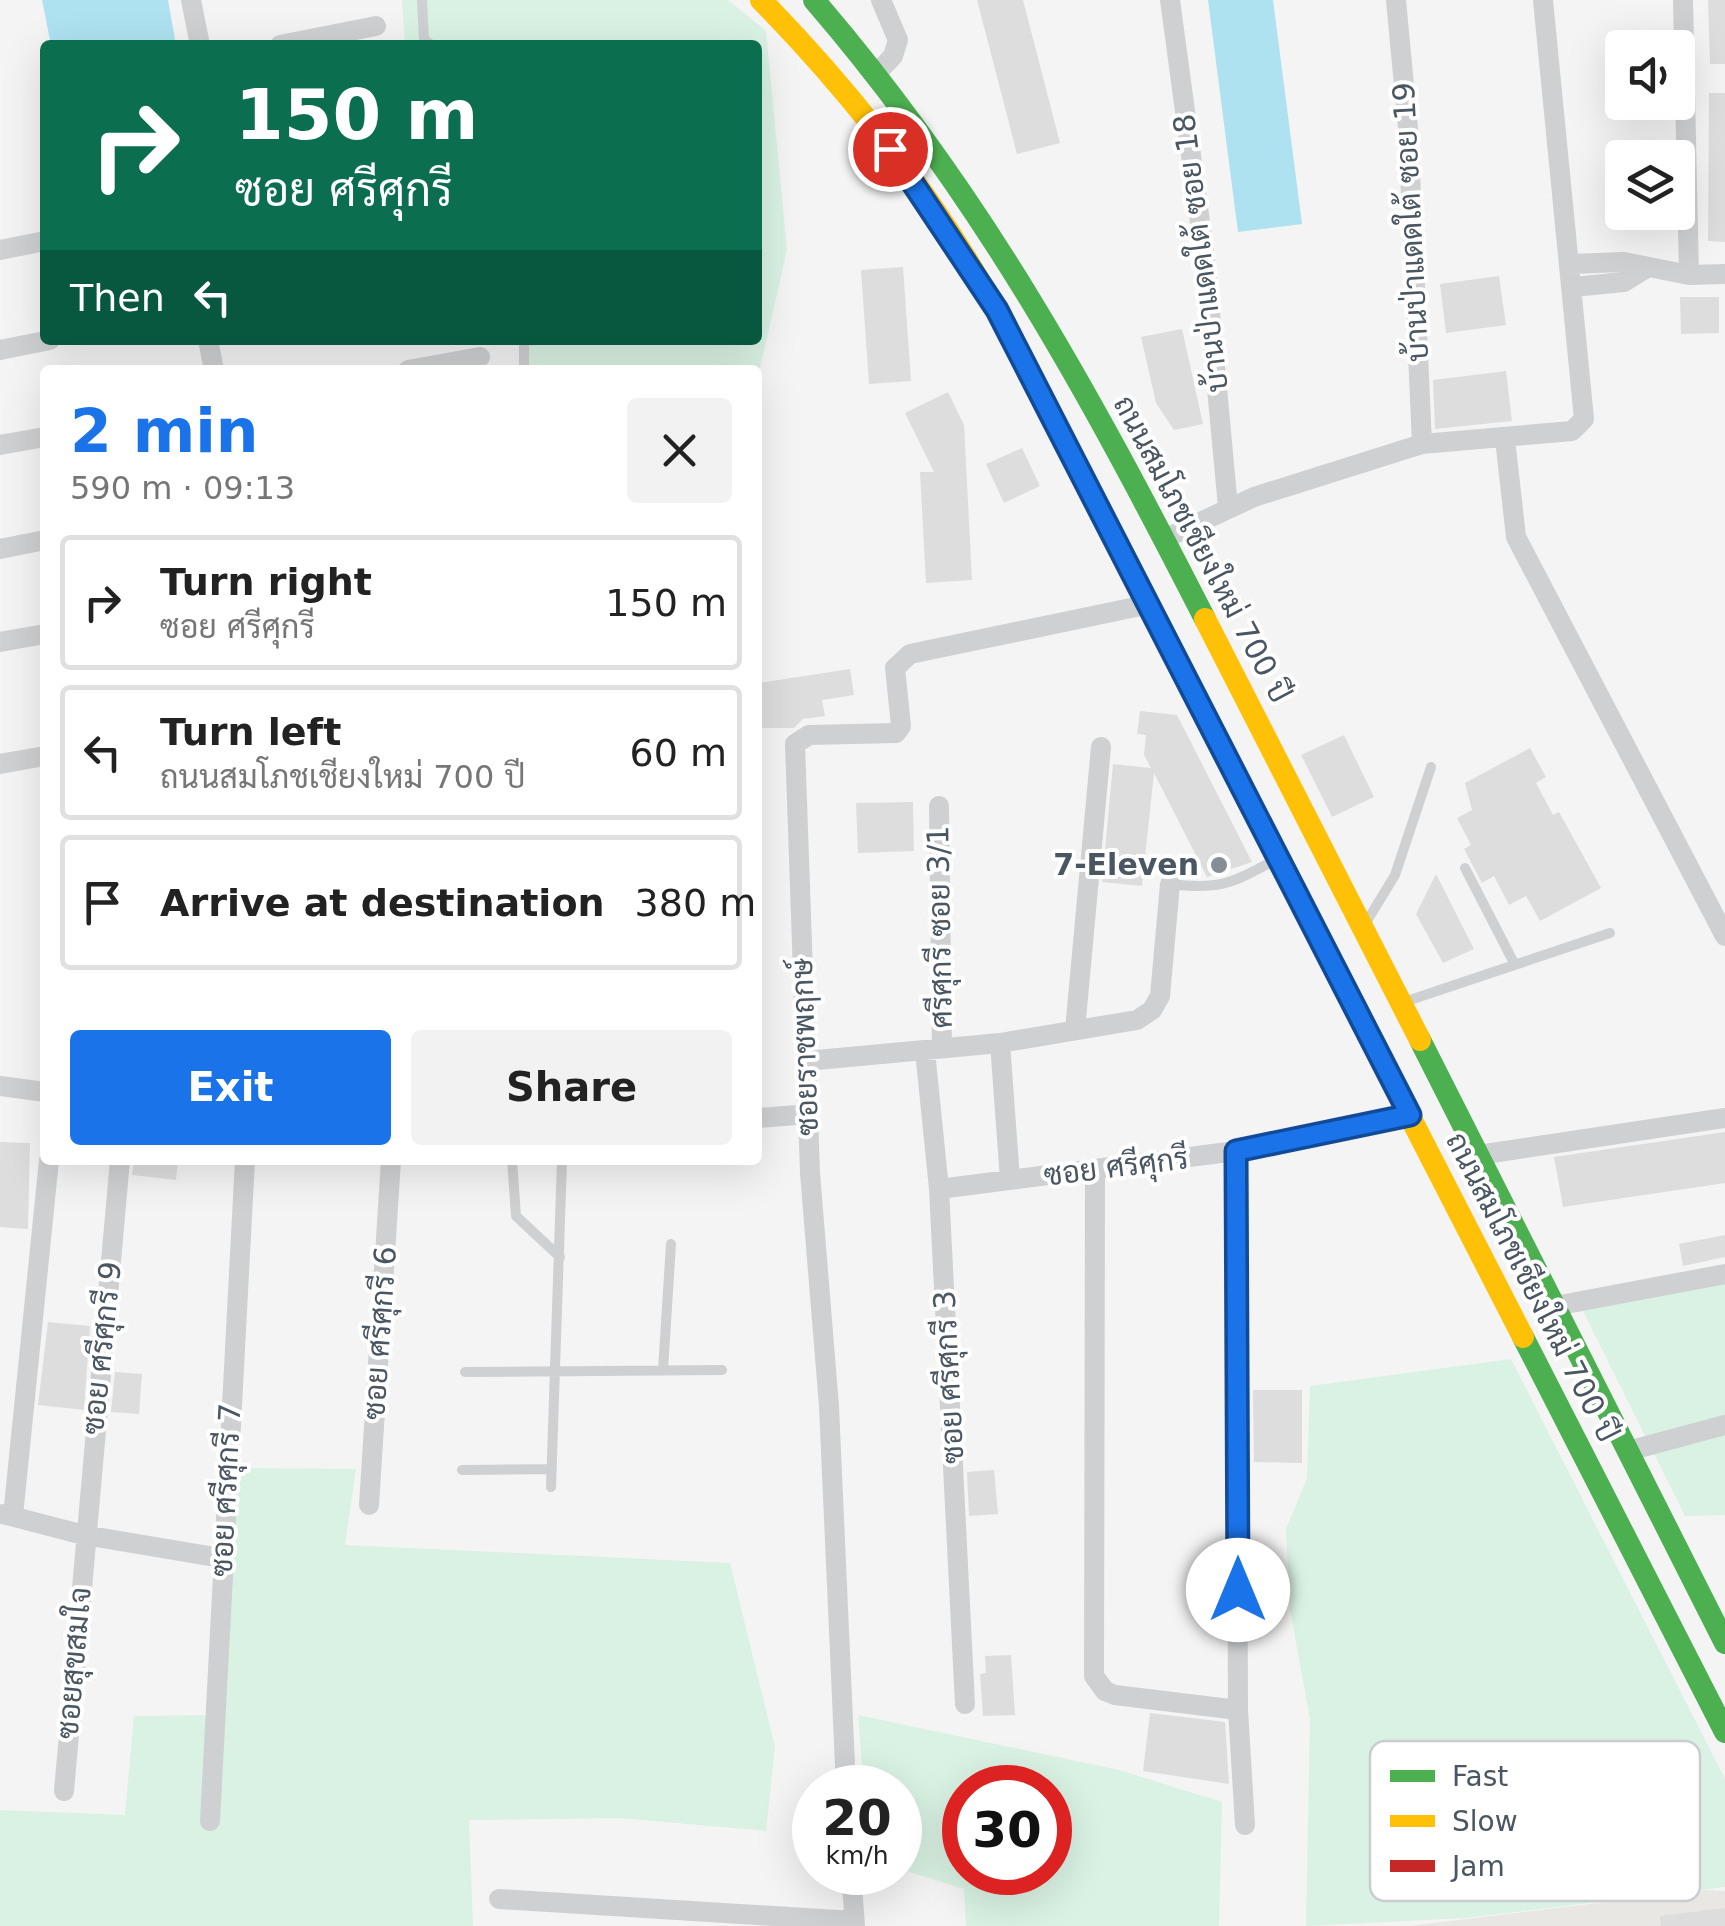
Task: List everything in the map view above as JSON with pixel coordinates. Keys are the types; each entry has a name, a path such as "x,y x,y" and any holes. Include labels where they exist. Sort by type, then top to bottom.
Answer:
{"main road":[{"name":"ถนนสมโภชเชียงใหม่ 700 ปี","path":"761,0 849,96 940,219 997,310 1725,1732"},
{"name":"ถนนสมโภชเชียงใหม่ 700 ปี","path":"814,0 917,120 1000,241 1164,539 1725,1643"}],"street":[{"path":"192,0 199,40"},
{"path":"878,72 892,56 898,40 880,0"},
{"name":"บ้านป่าแดดใต้ ซอย 18","path":"1170,0 1205,259 1228,507"},
{"name":"บ้านป่าแดดใต้ ซอย 19","path":"1396,0 1408,128 1422,444"},
{"path":"1164,539 1228,507 1422,444 1572,431 1584,419 1543,0"},
{"path":"1683,0 1690,275"},
{"path":"305,40 376,26"},
{"path":"0,250 40,242"},
{"path":"1570,264 1624,262 1690,275 1725,274"},
{"path":"1573,287 1624,282 1645,269"},
{"path":"0,350 40,342"},
{"path":"434,365 480,356"},
{"path":"0,446 40,438"},
{"path":"1505,438 1516,537 1725,936"},
{"path":"0,548 40,541"},
{"name":"ซอยราชพฤกษ์","path":"845,1765 828,1406 808,1114 794,744 809,734 896,733 901,726 895,668 910,654 1150,604"},
{"path":"0,642 40,635"},
{"path":"1075,1030 1102,747"},
{"path":"0,764 40,757"},
{"name":"ศรีศุกรี ซอย 3/1","path":"934,1050 939,806"},
{"path":"806,1061 1000,1042 1137,1020 1152,1010 1160,996 1167,873"},
{"path":"1000,1042 1010,1180"},
{"name":"ซอย ศรีศุกรี 3","path":"934,1050 966,1704"},
{"path":"0,1086 40,1091"},
{"path":"762,1118 808,1114"},
{"name":"ซอย ศรีศุกรี","path":"939,1189 1236,1151 1410,1115"},
{"path":"1478,1155 1725,1118"},
{"path":"1236,1151 1238,1710 1245,1824"},
{"path":"48,1165 7,1515 84,1535 222,1558"},
{"name":"ซอย ศรีศุกรี 9","path":"84,1535 120,1165"},
{"name":"ซอย ศรีศุกรี 7","path":"210,1821 245,1165"},
{"name":"ซอย ศรีศุกรี 6","path":"370,1505 391,1165"},
{"path":"1094,1172 1094,1676 1105,1692 1116,1695 1238,1710"},
{"path":"1555,1306 1725,1274"},
{"path":"1628,1451 1725,1425"},
{"name":"ซอยสุขสมใจ","path":"64,1791 84,1535"},
{"path":"499,1899 597,1916 854,1924 852,1895"}],"lane":[{"path":"422,0 427,40"},
{"path":"1363,926 1395,876 1431,767"},
{"path":"1167,873 1228,886 1278,858"},
{"path":"1466,868 1514,963"},
{"path":"1402,1003 1610,933"},
{"path":"512,1165 516,1216 560,1257"},
{"path":"551,1486 562,1165"},
{"path":"663,1370 670,1244"},
{"path":"465,1372 722,1370"},
{"path":"462,1470 552,1469"}],"shaded area":[{"path":"1700,1891 1725,1891 1725,1926 1408,1926 1615,1901 1700,1901"}],"green space":[{"path":"402,0 728,0 766,31 787,250 761,365 526,365 523,345 762,345 762,40 405,40"},
{"path":"1725,1280 1725,1515 1685,1516 1581,1307"},
{"path":"1511,1359 1725,1779 1725,1887 1700,1890 1700,1741 1370,1741 1370,1901 1608,1901 1465,1918 1306,1926 1310,1719 1290,1610 1286,1529 1307,1478 1310,1386"},
{"path":"238,1468 356,1469 345,1545 730,1563 775,1747 766,1831 620,1818 469,1820 473,1926 0,1926 0,1810 125,1815 134,1716 224,1715"},
{"path":"858,1715 1119,1770 1222,1802 1219,1926 966,1926 964,1895 1072,1895 1072,1765 942,1765 942,1882 922,1876 922,1765 862,1765"}],"water":[{"path":"42,0 168,0 175,40 50,40"},
{"path":"1208,0 1273,0 1302,224 1238,232"}],"building":[{"path":"977,0 1023,0 1060,143 1017,154"},
{"path":"1708,0 1725,0 1725,64 1710,64"},
{"path":"1709,93 1725,93 1725,242 1708,241"},
{"path":"903,267 911,381 869,384 861,270"},
{"path":"1499,276 1506,325 1446,333 1440,284"},
{"path":"1680,297 1719,297 1719,333 1681,334"},
{"path":"1182,329 1203,424 1174,430 1156,403 1141,337"},
{"path":"1506,371 1512,421 1435,429 1433,380"},
{"path":"948,392 964,425 972,580 926,583 920,472 934,472 905,413"},
{"path":"1022,448 1040,486 1004,503 986,464"},
{"path":"850,669 854,695 822,700 825,716 803,719 794,728 762,728 762,682"},
{"path":"1140,711 1177,715 1252,862 1207,877 1154,773 1142,886 1102,882 1113,764 1151,768 1144,755 1146,735 1137,734"},
{"path":"1344,735 1374,797 1332,817 1301,755"},
{"path":"1530,748 1546,777 1536,783 1553,815 1559,812 1601,888 1540,921 1526,896 1509,905 1494,876 1482,883 1464,849 1471,845 1457,818 1472,810 1465,783"},
{"path":"913,802 914,851 858,853 856,803"},
{"path":"1436,874 1474,949 1443,963 1416,914"},
{"path":"1725,1132 1725,1183 1563,1207 1554,1157"},
{"path":"0,1142 30,1143 28,1229 0,1227"},
{"path":"133,1165 178,1165 176,1180 132,1175"},
{"path":"1725,1235 1725,1257 1683,1266 1679,1244"},
{"path":"48,1322 90,1326 84,1410 38,1405"},
{"path":"115,1372 142,1374 139,1414 111,1412"},
{"path":"1253,1390 1302,1390 1302,1463 1254,1462"},
{"path":"994,1470 998,1514 969,1516 967,1472"},
{"path":"1011,1655 1015,1715 983,1716 980,1674 986,1673 985,1656"},
{"path":"1150,1713 1225,1722 1229,1784 1143,1771"},
{"path":"1725,1908 1725,1926 1661,1926 1660,1916"}],"traffic: fast":[{"path":"814,0 874,73 981,221 1074,375 1205,619"},
{"path":"1420,1040 1725,1643"},
{"path":"1523,1337 1725,1732"}],"traffic: slow":[{"path":"761,0 859,109 946,228 1009,332 1085,482"},
{"path":"1205,619 1420,1040"},
{"path":"1247,799 1523,1337"}],"traffic: jam":[{"path":"1085,482 1247,799"}],"place":[{"name":"7-Eleven","path":"1219,865"}],"route":[{"path":"890,149 997,310 1410,1115 1236,1151 1238,1590"}]}
